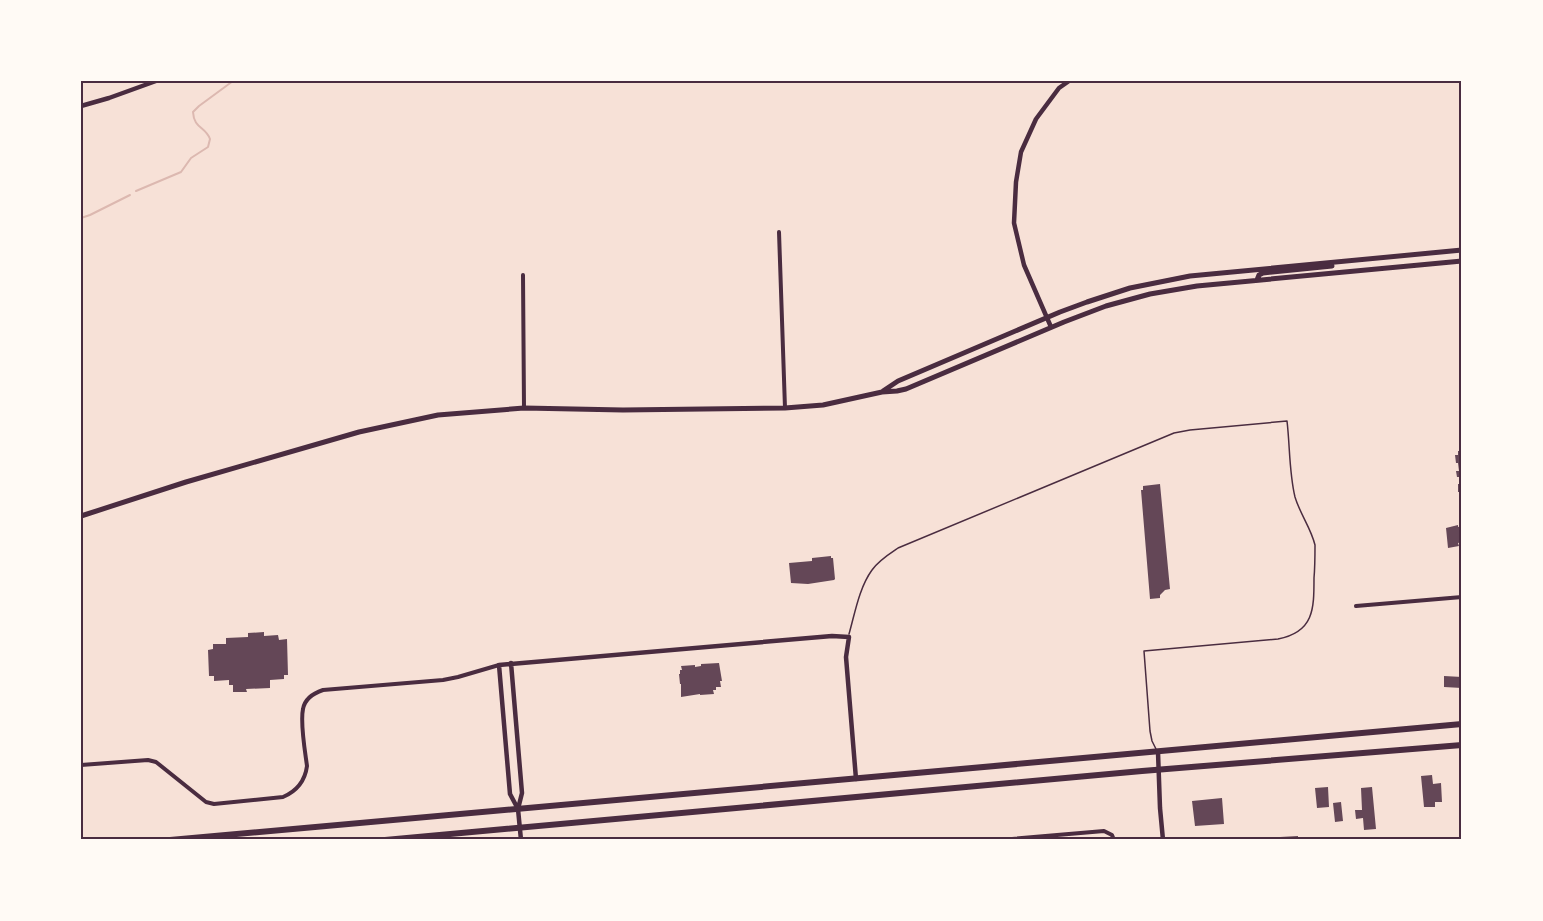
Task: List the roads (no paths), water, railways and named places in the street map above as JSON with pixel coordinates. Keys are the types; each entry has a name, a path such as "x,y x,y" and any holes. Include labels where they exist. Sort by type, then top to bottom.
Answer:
{"main road":[{"path":"882,392 898,381 1047,318 1095,299 1150,283 1215,273 1462,250"},
{"path":"81,516 186,482 359,432 438,415 524,408 679,410 823,405 906,389 1051,327 1106,306 1150,294 1177,288 1462,261"},
{"path":"1257,280 1263,273 1336,266 1342,262"},
{"path":"171,840 1462,724"},
{"path":"385,840 1158,770 1462,745"}],"street":[{"path":"81,106 156,81"},
{"path":"1051,327 1024,265 1014,223 1016,182 1021,152 1036,119 1059,88 1069,81"},
{"path":"779,232 786,408"},
{"path":"523,275 524,408"},
{"path":"1356,606 1462,597"},
{"path":"81,765 147,759 156,762 197,797 214,804 283,797 298,787 306,774 303,708 310,697 323,690 443,680 512,663 841,636 849,637 846,665 856,779"},
{"path":"512,663 522,793 518,809"},
{"path":"499,665 510,792 518,809 521,840"},
{"path":"1158,752 1163,840"},
{"path":"1000,840 1104,831 1112,835 1114,840"}],"lane":[{"path":"849,637 863,588 872,570 885,556 898,548 1174,433 1287,421 1290,465 1296,498 1315,545 1312,612 1306,625 1294,635 1278,639 1144,651 1151,739 1158,752"}],"waterway":[{"path":"136,191 181,172 191,158 208,147 210,139 195,122 193,112 233,81"},
{"path":"81,218 130,195"}]}
